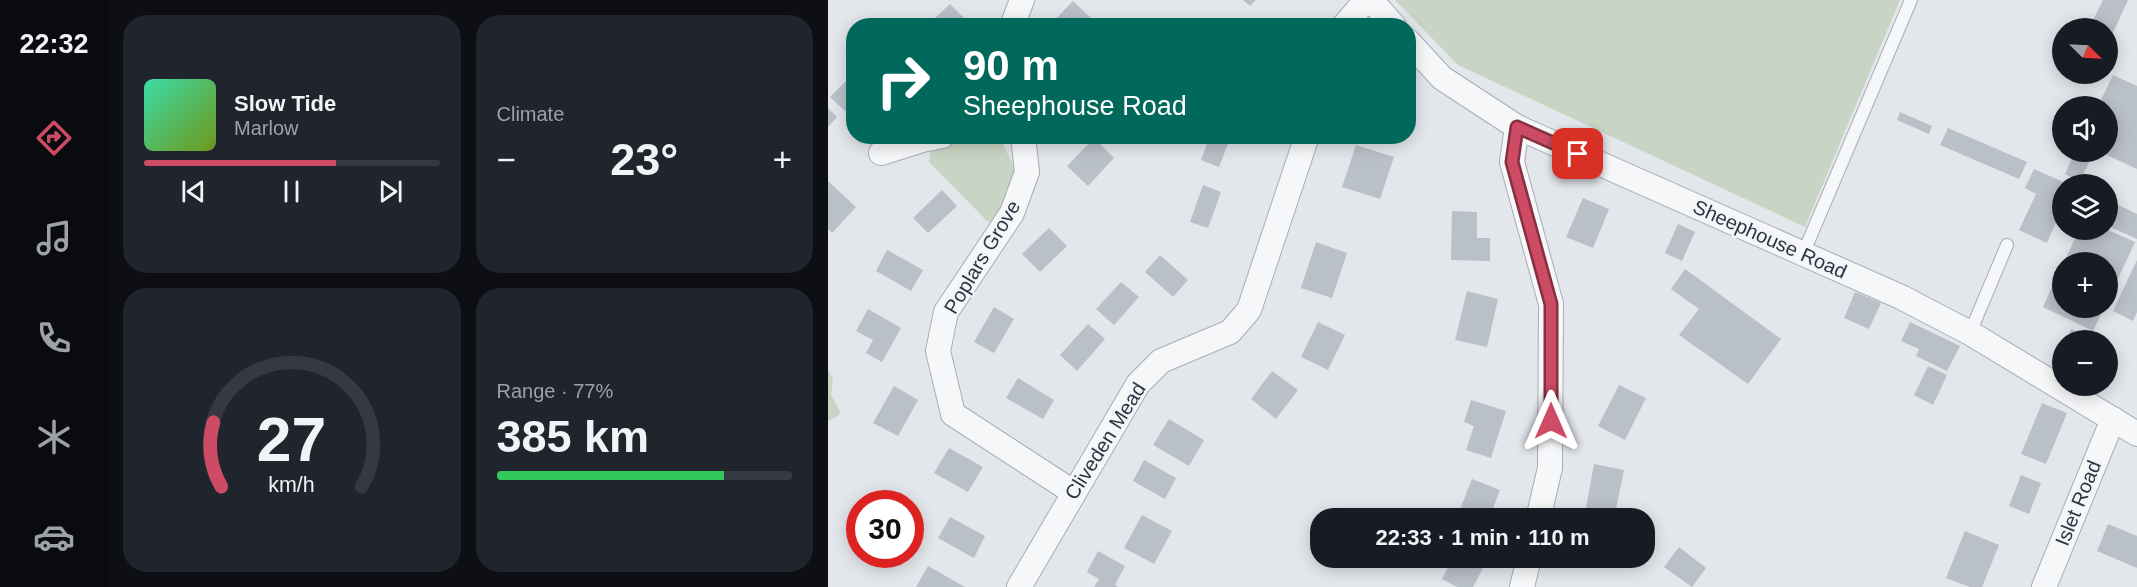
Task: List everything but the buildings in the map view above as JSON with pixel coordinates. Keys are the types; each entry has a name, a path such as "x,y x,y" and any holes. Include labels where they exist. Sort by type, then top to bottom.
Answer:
{"street":[{"path":"1015,18 1022,0"},
{"path":"1351,18 1366,0"},
{"path":"1371,0 1387,18"},
{"name":"Sheephouse Road","path":"1416,50 1442,78 1517,127 1901,297 1970,333 2137,434"},
{"path":"1517,127 1512,162 1551,304 1550,468 1541,508"},
{"path":"881,153 909,144"},
{"name":"Poplars Grove","path":"1024,144 1027,172 1012,213 946,312 938,351 953,414 1073,492"},
{"name":"Cliveden Mead","path":"1019,587 1138,384 1161,361 1230,332 1249,310 1304,144"},
{"name":"Islet Road","path":"2044,587 2113,419"},
{"path":"1522,587 1527,568"}],"lane":[{"path":"1803,254 1911,0"},
{"path":"1970,333 2007,245"}],"green space":[{"path":"1395,0 1900,0 1805,227 1458,65 1416,22 1416,18 1412,18"},
{"path":"937,144 1003,144 1015,169 1007,202 999,219 988,222 929,162 931,149"},
{"path":"828,369 833,379 831,394 841,414 828,421"}],"route":[{"path":"1551,421 1551,304 1512,162 1517,127 1578,154"}]}
